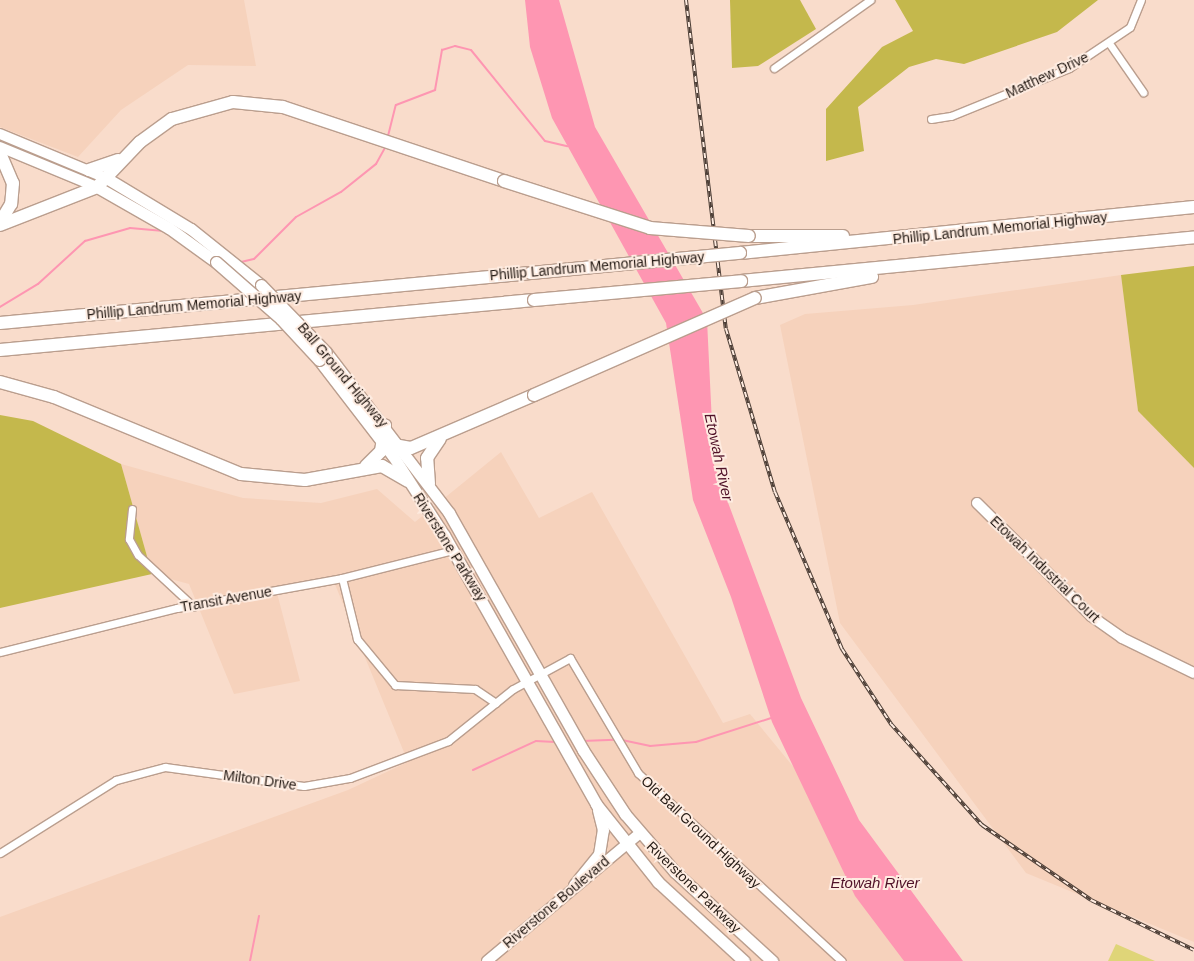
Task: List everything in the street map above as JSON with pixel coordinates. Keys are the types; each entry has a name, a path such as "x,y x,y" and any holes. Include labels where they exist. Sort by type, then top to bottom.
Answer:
{"highway":[{"path":"89,170 124,156 172,119 233,102 274,105 650,228 749,236 910,236"},
{"path":"0,153 13,182 11,204 0,223"},
{"path":"0,223 97,187 108,179 124,156"},
{"name":"Phillip Landrum Memorial Highway","path":"0,323 740,253 1194,207"},
{"name":"Phillip Landrum Memorial Highway","path":"0,350 1065,251 1194,237"},
{"path":"383,443 404,450 443,437 534,394 755,298 821,284 1065,251"},
{"path":"0,382 54,397 254,477 305,480 366,466 388,467 408,480"},
{"path":"366,466 378,455 383,443 385,425"},
{"path":"429,484 427,458 443,437"}],"main road":[{"name":"Ball Ground Highway","path":"0,134 108,179 191,229 233,261 385,425 404,450"},
{"path":"0,146 97,187"},
{"name":"Riverstone Parkway","path":"97,187 169,228 216,262 322,356 408,480 453,550 596,804 658,882 744,961"},
{"name":"Riverstone Parkway","path":"404,450 429,484 542,674 583,750 640,833 772,961"},
{"name":"Etowah Industrial Court","path":"977,503 1091,616 1122,638 1194,673"},
{"path":"574,885 602,843 596,804"},
{"name":"Riverstone Boulevard","path":"487,961 574,885 640,833"}],"street":[{"path":"774,68 870,0"},
{"name":"Matthew Drive","path":"931,119 989,101 1069,68 1109,44 1130,26 1141,0"},
{"path":"1109,44 1143,92"},
{"path":"132,509 129,539 138,555 194,607"},
{"name":"Transit Avenue","path":"0,652 194,607 342,578 453,550"},
{"path":"342,578 354,634 395,685 459,687 481,691 496,703"},
{"name":"Old Ball Ground Highway","path":"542,674 570,658 638,773 842,961"},
{"name":"Milton Drive","path":"0,852 116,780 165,768 304,786 350,778 448,741 496,703 526,682 542,674"}],"shaded area":[{"path":"0,0 244,0 256,66 188,65 121,110 78,157 0,127"},
{"path":"730,0 800,0 816,29 758,66 732,68"},
{"path":"895,0 1098,0 1057,32 964,64 936,59 909,67 858,107 864,151 826,161 826,109 882,47 913,31"},
{"path":"1194,266 1194,468 1138,411 1121,275"},
{"path":"1121,275 1138,411 1194,468 1194,942 1026,873 840,623 780,325 805,314 913,305"},
{"path":"0,415 33,421 121,464 152,574 0,608"},
{"path":"501,452 539,518 592,492 723,723 750,714 855,842 939,961 0,961 0,917 348,790 408,762 334,582 277,593 300,681 234,694 189,584 152,574 121,464 243,498 321,503 377,489 415,522"},
{"path":"1116,944 1155,961 1108,961"}],"water":[{"name":"Etowah River","path":"525,0 559,0 595,127 707,320 714,465 801,698 859,820 963,961 904,961 855,896 772,722 731,597 693,500 666,323 552,118 530,47"}],"waterway":[{"path":"388,136 396,105 435,90 442,50 455,46 471,50 545,141 567,146"},
{"path":"241,262 254,259 296,217 341,192 376,164 386,146"},
{"path":"0,307 38,284 85,241 130,228 164,231"},
{"path":"178,241 212,265"},
{"path":"622,740 650,746 696,742 771,718"},
{"path":"582,741 615,740"},
{"path":"473,770 536,741 555,742"},
{"path":"250,961 259,916"}],"railway":[{"path":"686,0 726,329 775,492 842,649 891,724 982,825 1091,900 1194,950"}]}
